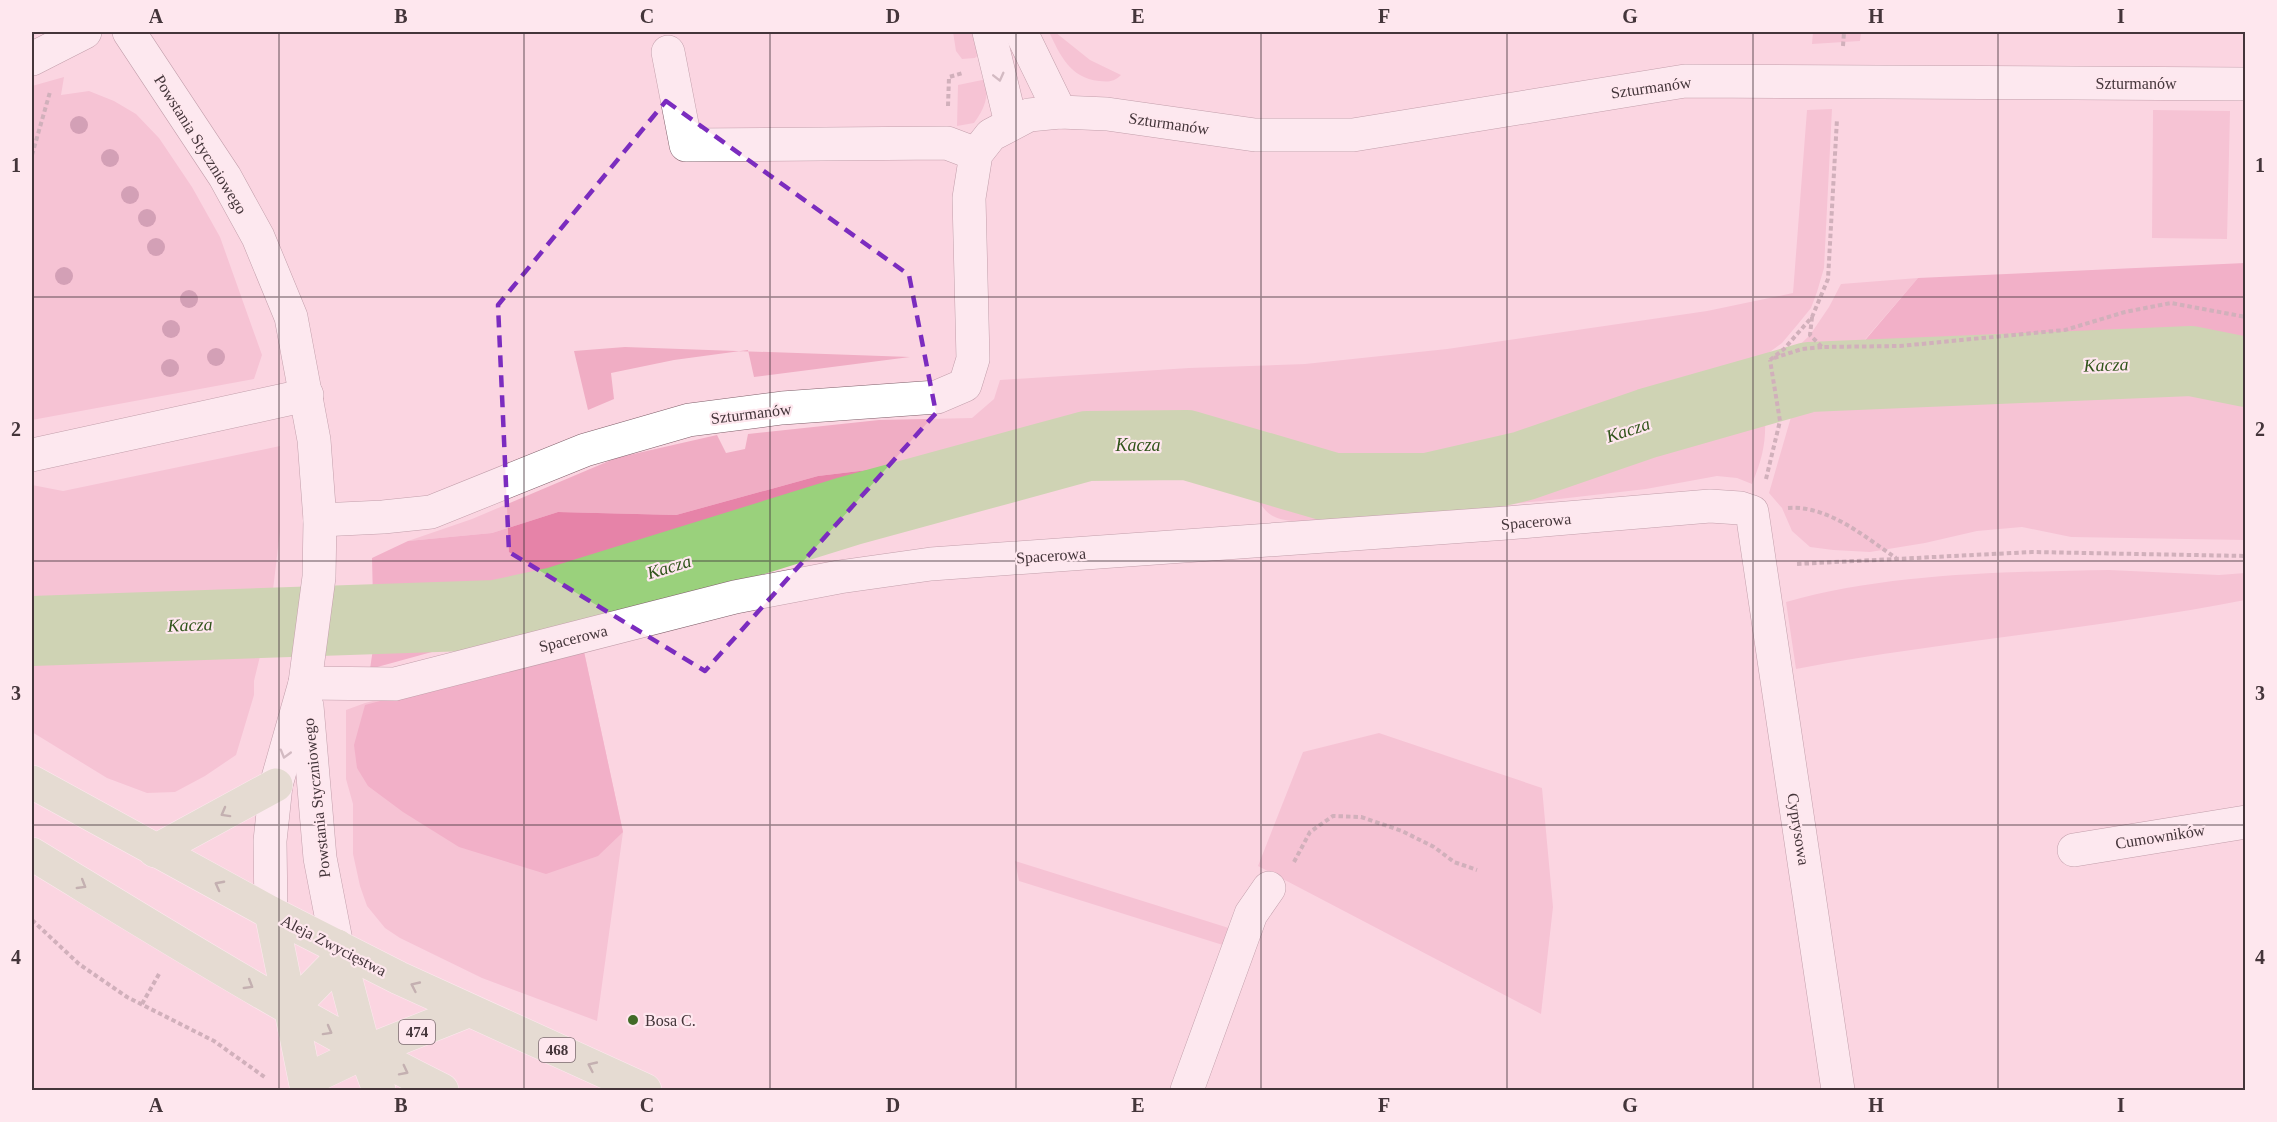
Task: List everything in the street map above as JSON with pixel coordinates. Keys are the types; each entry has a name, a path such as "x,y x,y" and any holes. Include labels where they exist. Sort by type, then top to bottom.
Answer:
{"main road":[{"name":"Aleja Zwycięstwa","path":"32,782 271,913 468,1011 645,1090"},
{"path":"155,851 276,785"},
{"path":"32,854 290,1010 365,1052 442,1090"},
{"name":"Powstania Styczniowego","path":"271,913 290,1010"},
{"path":"290,1010 335,964 337,946"},
{"name":"Powstania Styczniowego","path":"337,946 365,1052 379,1090"},
{"name":"474","path":"290,1010 307,1090"},
{"name":"474","path":"307,1090 315,1076 365,1052 468,1011"}],"street":[{"path":"32,59 85,32"},
{"name":"Powstania Styczniowego","path":"129,32 225,177 258,237 291,317 307,395 314,440 320,520 319,577 306,676 276,785 270,841 271,913"},
{"path":"989,32 1011,123"},
{"path":"1021,32 1060,112"},
{"path":"668,51 686,145 947,143 976,154"},
{"name":"Szturmanów","path":"320,520 431,512 585,450 689,420 782,408 937,397 965,385 973,359 969,198 976,154 991,135 1029,115 1060,112 1107,114 1255,135 1353,135 1685,81 2246,84"},
{"path":"32,455 307,395"},
{"name":"Spacerowa","path":"306,676 395,684 735,597 839,577 931,564 1507,523 1710,506 1740,508 1752,512"},
{"path":"1752,512 1761,567"},
{"name":"Cyprysowa","path":"1761,567 1765,608 1838,1090"},
{"name":"Powstania Styczniowego","path":"306,676 320,858 337,946"},
{"name":"Cumowników","path":"2074,850 2246,822"},
{"path":"1187,1090 1251,914 1269,888"}],"path":[{"path":"1822,346 1810,335 1812,317 1828,279 1844,32"},
{"path":"32,155 51,86"},
{"path":"1770,360 1802,349 1822,346 1900,346 2065,330 2125,312 2171,303 2246,317"},
{"path":"1770,360 1784,350 1812,317"},
{"path":"1770,360 1780,421 1766,479 1752,512 1793,508 1819,512 1854,530 1897,559"},
{"path":"1761,567 2032,552 2246,556"},
{"path":"1269,888 1287,874 1310,832 1334,816 1361,817 1402,831 1434,847 1454,862 1477,870"},
{"path":"32,920 80,964 128,997 214,1041 256,1071"}],"highlighted area":[{"path":"666,101 909,275 936,413 705,671 509,552 498,305"}],"shaded area":[{"path":"953,32 976,32 981,52 975,58 962,59 956,51"},
{"path":"1049,32 1055,32 1090,60 1121,75 1113,80 1099,81 1080,75 1067,64"},
{"path":"1813,32 1861,32 1860,41 1812,44"},
{"path":"64,77 61,95 89,91 114,101 136,114 159,138 192,187 220,237 262,355 254,379 32,420 32,86"},
{"path":"987,79 985,102 978,118 974,123 957,126 958,85"},
{"path":"1832,109 1824,268 1811,308 1782,343 1760,359 1763,382 1528,455 1455,472 1367,478 1307,459 1255,436 1196,423 1128,424 1053,435 998,448 976,463 939,479 901,466 818,476 676,515 558,512 492,533 408,541 472,519 616,458 717,435 726,453 745,449 748,434 879,420 972,418 994,399 1000,380 1189,368 1305,364 1447,349 1707,311 1793,293 1807,110"},
{"path":"2153,110 2230,111 2227,239 2152,238"},
{"path":"2245,263 2245,361 2208,352 2083,352 2031,355 1963,364 1848,370 1850,358 1918,278"},
{"path":"1918,278 1850,357 1848,370 1812,362 1785,367 1784,360 1810,335 1841,284"},
{"path":"625,347 740,351 674,360 611,373 614,399 588,410 574,351"},
{"path":"748,351 910,357 754,377"},
{"path":"2189,374 2245,383 2245,540 2071,537 2022,527 1977,531 1870,552 1833,550 1810,547 1792,531 1782,508 1769,493 1791,417 1785,399 1885,386 1986,380"},
{"path":"1764,402 1764,444 1752,484 1737,478 1717,476 1646,489 1542,501 1301,522 1288,521 1272,515 1244,484 1224,472 1293,490 1332,497 1421,498 1465,490 1680,422"},
{"path":"280,446 280,531 270,615 254,681 254,695 236,755 205,776 175,792 147,793 107,778 32,732 32,485 63,491"},
{"path":"901,466 939,479 939,500 901,522 748,553 556,618 370,669 374,642 372,558 408,541 492,533 558,512 676,515 818,476"},
{"path":"2109,570 2219,575 2245,573 2245,600 1796,669 1786,602 1865,585 1946,576"},
{"path":"583,647 623,832 597,1021 482,978 400,938 385,928 367,906 360,886 353,854 353,804 346,779 346,710 365,703"},
{"path":"583,647 623,832 598,856 546,874 459,847 403,812 368,786 357,768 354,745 365,705"},
{"path":"1379,733 1542,788 1553,907 1541,1014 1258,866 1303,752"},
{"path":"1015,861 1232,929 1226,946 1019,881"}],"waterway":[{"name":"Kacza","path":"32,631 496,615 556,602 849,511 1087,446 1187,445 1334,488 1427,488 1523,466 1648,423 1809,377 2191,361 2246,372"}],"place":[{"name":"Bosa C.","path":"633,1020"}]}
